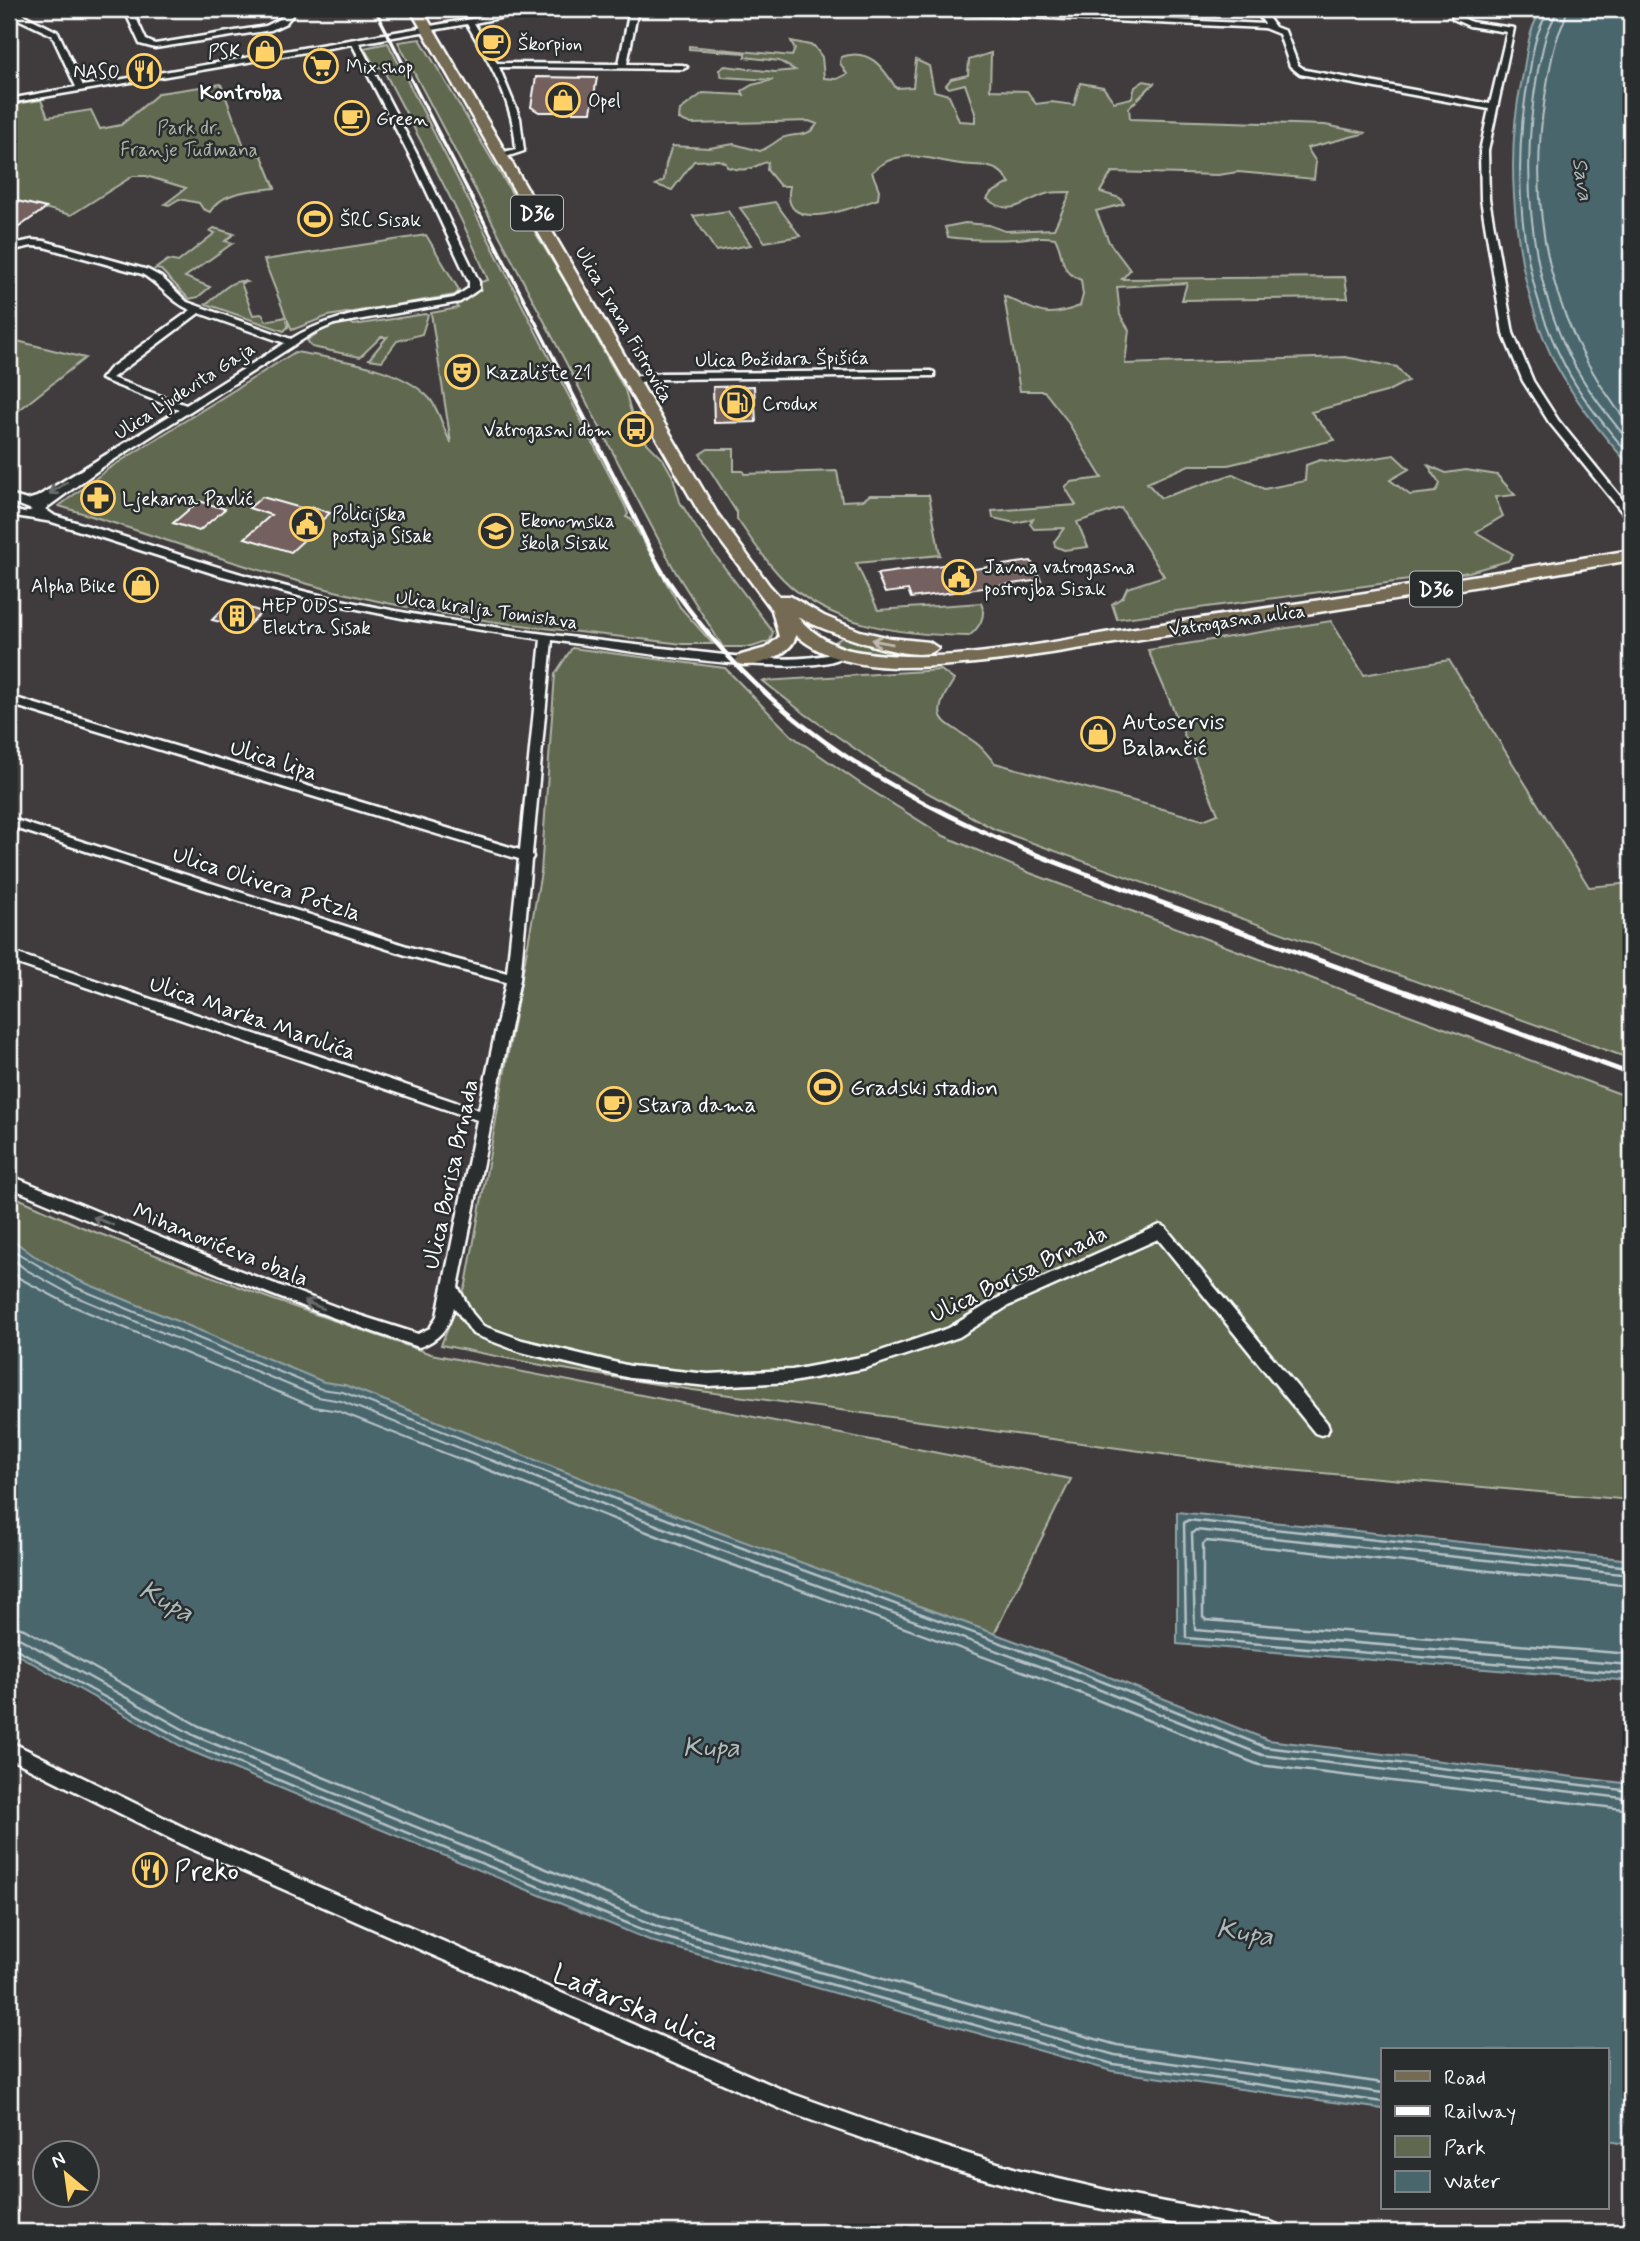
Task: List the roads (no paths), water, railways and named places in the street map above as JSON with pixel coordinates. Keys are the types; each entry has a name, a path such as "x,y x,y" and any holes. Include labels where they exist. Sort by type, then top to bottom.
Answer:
{"main road":[{"name":"Ulica Ivana Fistrovića","path":"416,9 511,154 632,380 708,512 756,578"},
{"name":"Vatrogasna ulica","path":"840,655 889,661 1023,650 1418,592 1631,555"},
{"path":"1418,592 1499,590 1631,569"},
{"name":"D36","path":"756,578 814,642 840,655"},
{"name":"D36","path":"756,578 809,616 841,631 868,639 917,647 1023,650"},
{"path":"745,660 773,652 789,638 778,605"}],"street":[{"path":"15,9 22,18 55,34 81,89"},
{"path":"128,9 143,42 155,46 268,27 283,20 293,9"},
{"name":"Ulica Ivana Fistrovića","path":"463,9 495,65 517,124 521,149 511,154"},
{"path":"9,101 541,9"},
{"path":"622,67 634,9"},
{"path":"894,9 1041,12 1271,27 1282,33 1294,66 1303,72 1494,107"},
{"path":"1258,9 1271,27"},
{"path":"1455,9 1455,17 1465,23 1510,31 1485,146 1485,199 1502,308 1511,343 1528,381 1554,422 1631,516"},
{"name":"Ulica Ljudevita Gaja","path":"32,510 291,342 332,323 449,302 463,298 474,289 474,282 418,164 355,42"},
{"path":"495,65 683,67"},
{"path":"9,248 32,243 44,244 145,272 158,279 184,304 291,342"},
{"path":"187,409 106,379 112,371 198,309"},
{"name":"Ulica Božidara Špišića","path":"632,380 662,376 931,374"},
{"path":"9,498 32,510"},
{"path":"9,512 32,510"},
{"name":"Ulica kralja Tomislava","path":"32,510 54,519 314,597 384,612 547,636 745,660 815,662 840,655"},
{"name":"Ulica Borisa Brnada","path":"547,636 513,979 449,1285 467,1317 478,1330 521,1346 643,1373 708,1380 792,1376 866,1362 954,1334 1003,1302 1160,1231 1321,1428"},
{"name":"Ulica lipa","path":"9,701 527,857"},
{"name":"Ulica Olivera Potzla","path":"9,822 411,952 513,979"},
{"name":"Ulica Marka Marulića","path":"9,956 485,1117"},
{"name":"Mihanovićeva obala","path":"9,1181 236,1276 419,1341 435,1332 444,1317 449,1285"},
{"name":"Lađarska ulica","path":"9,1749 187,1838 788,2102 986,2171 1129,2205 1271,2232"}],"water":[{"name":"Sava","path":"1543,9 1631,9 1631,467 1590,418 1556,365 1542,334 1522,262 1514,186 1516,113 1531,33"},
{"name":"Kupa","path":"9,1241 14,1241 78,1280 324,1382 345,1385 713,1530 1069,1661 1268,1740 1631,1784 1631,2145 1608,2141 1608,2048 1381,2048 1381,2109 1112,2071 654,1942 188,1750 9,1650"},
{"path":"1177,1512 1631,1560 1631,1681 1177,1644"}],"railway":[{"path":"375,9 562,374"},
{"path":"561,372 660,568 701,624 739,668 781,707 825,742 872,773 921,801 1028,851"},
{"path":"1024,850 1631,1074"}],"place":[{"name":"Škorpion","path":"493,43"},
{"name":"PSK","path":"265,51"},
{"name":"Mix shop","path":"321,66"},
{"name":"NASO","path":"144,71"},
{"name":"Opel","path":"563,100"},
{"name":"Green","path":"352,118"},
{"name":"ŠRC Sisak","path":"315,219"},
{"name":"Kazalište 21","path":"462,372"},
{"name":"Crodux","path":"737,403"},
{"name":"Vatrogasni dom","path":"636,429"},
{"name":"Ljekarna Pavlić","path":"98,498"},
{"name":"Policijska postaja Sisak","path":"307,524"},
{"name":"Ekonomska škola Sisak","path":"496,531"},
{"name":"Javna vatrogasna postrojba Sisak","path":"959,577"},
{"name":"Alpha Bike","path":"141,585"},
{"name":"HEP ODS - Elektra Sisak","path":"237,616"},
{"name":"Autoservis Balančić","path":"1098,734"},
{"name":"Gradski stadion","path":"825,1087"},
{"name":"Stara dama","path":"614,1104"},
{"name":"Preko","path":"150,1870"}],"district":[{"name":"Kontroba","path":"241,92"}],"park label":[{"name":"Park dr. Franje Tuđmana","path":"189,138"}]}
